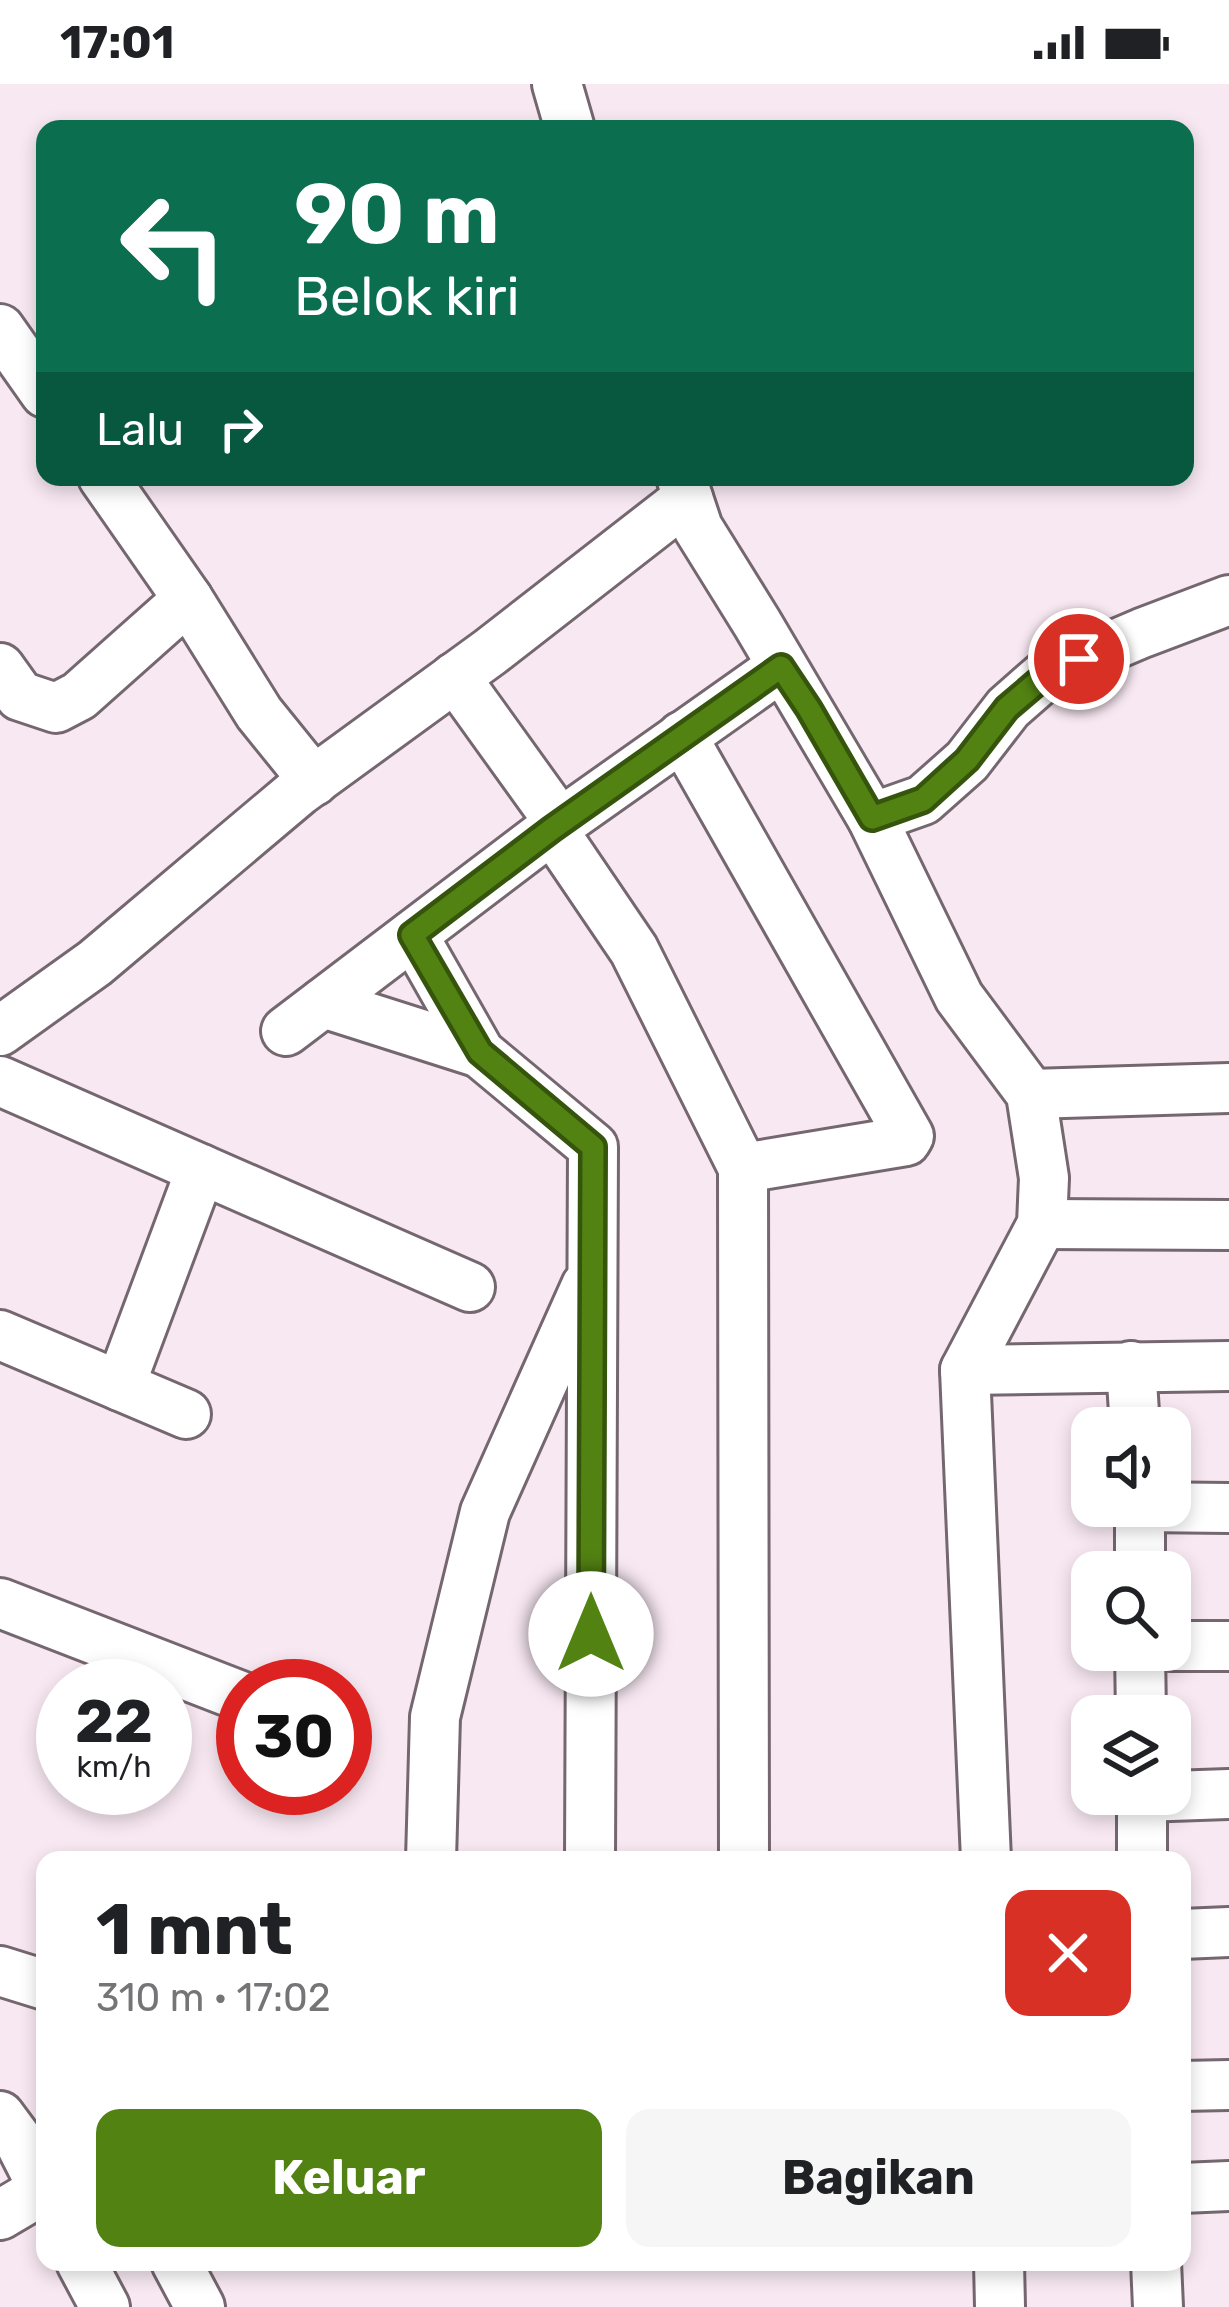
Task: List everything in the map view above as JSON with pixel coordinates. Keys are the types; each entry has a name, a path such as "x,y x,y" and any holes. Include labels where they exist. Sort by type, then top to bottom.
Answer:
{"street":[{"path":"556,84 567,120"},
{"path":"0,329 36,381"},
{"path":"109,486 188,598 259,713 314,781"},
{"path":"0,1031 95,963 314,781 455,677 684,487 698,528 872,818 959,997 1031,1094 1044,1178 1042,1224 964,1370 986,1851"},
{"path":"0,668 20,696 56,708 79,696 188,598"},
{"path":"872,818 923,800 967,760 1007,708 1048,673 1229,600"},
{"path":"480,1052 304,1017 556,826 781,667"},
{"path":"455,677 634,950 743,1168 743,1851"},
{"path":"682,736 909,1136 906,1141 743,1168"},
{"path":"412,935 480,1052 593,1147 590,1851"},
{"path":"0,1082 470,1287"},
{"path":"1031,1094 1229,1088"},
{"path":"120,1386 201,1168"},
{"path":"1042,1224 1229,1225"},
{"path":"430,1851 436,1717 484,1512 592,1271"},
{"path":"0,1335 186,1414"},
{"path":"1130,1366 1133,1407"},
{"path":"964,1370 1229,1366"},
{"path":"1191,1508 1229,1508"},
{"path":"0,1603 216,1687"},
{"path":"1191,1646 1229,1646"},
{"path":"1191,1795 1229,1794"},
{"path":"1142,1815 1142,1851"},
{"path":"1191,1934 1229,1932"},
{"path":"1191,2086 1229,2085"},
{"path":"0,2116 36,2174"},
{"path":"1191,2188 1229,2186"},
{"path":"0,2215 36,2195"},
{"path":"86,2271 105,2307"},
{"path":"181,2271 200,2307"},
{"path":"999,2271 1000,2307"},
{"path":"1156,2271 1158,2307"}],"route":[{"path":"591,1634 593,1147 480,1052 412,935 781,667 872,818 923,800 967,760 1007,708 1048,673 1079,659"}]}
